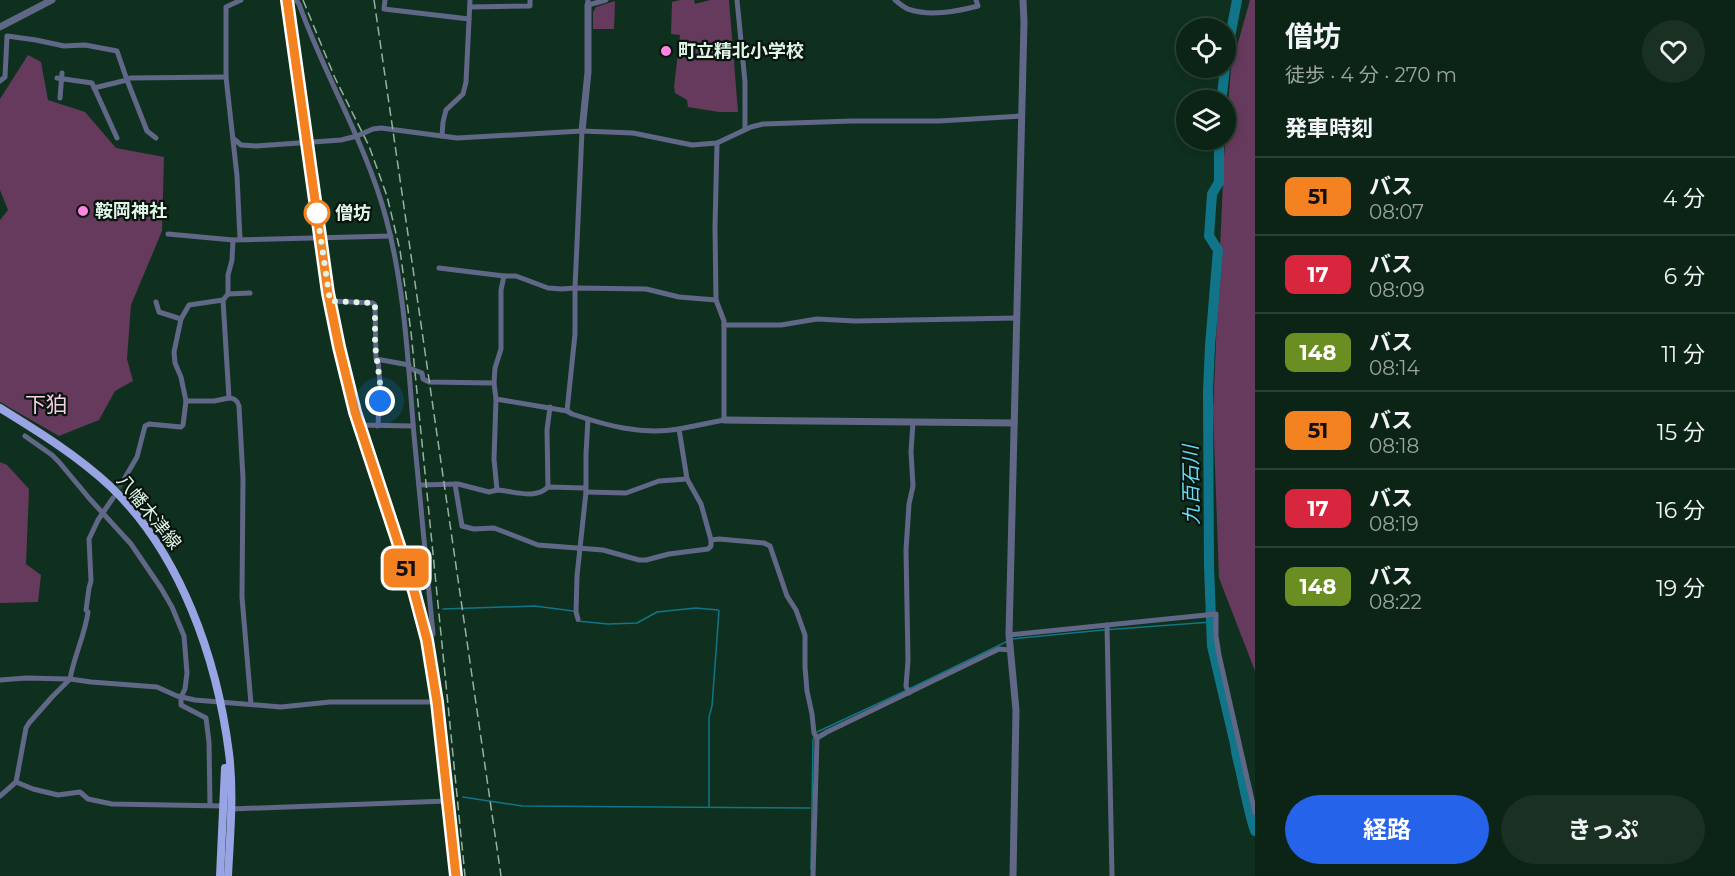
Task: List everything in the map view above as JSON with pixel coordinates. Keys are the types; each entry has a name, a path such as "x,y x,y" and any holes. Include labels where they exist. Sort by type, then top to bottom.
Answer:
{"main road":[{"path":"288,0 330,301 345,378 358,425 414,591 427,640 437,702 456,876"},
{"name":"八幡木津線","path":"0,408 66,450 103,480 126,504 172,567 204,647 218,702 224,752 228,876"},
{"name":"八幡木津線","path":"220,876 227,807"}],"street":[{"path":"0,81 5,77 3,64 7,36 1,27 52,0"},
{"path":"240,239 240,200 226,77 226,3 241,0"},
{"path":"288,0 296,0 323,66 357,136 375,181 391,236 409,367 433,634 427,640"},
{"path":"385,0 384,9 469,19"},
{"path":"442,136 446,110 463,94 466,82 470,0"},
{"path":"470,7 530,6 530,0"},
{"path":"567,411 574,345 582,131 588,72 588,2 606,0"},
{"path":"737,0 745,81 745,129"},
{"path":"895,0 910,10 928,12 960,11 978,6 976,0"},
{"path":"1013,876 1016,710 1009,635 1023,0"},
{"path":"7,36 64,46 85,45 117,51 147,131 156,138"},
{"path":"60,98 61,77 92,83 117,138"},
{"path":"93,88 130,78 226,77"},
{"path":"234,139 241,145 256,146 341,140 381,128 467,138 582,131 633,133 692,145 717,143 756,125 852,121 939,121 1022,116"},
{"path":"717,143 716,300 724,321 724,420"},
{"path":"168,234 233,240 391,236"},
{"path":"123,481 137,457 145,426 149,424 181,427 183,425 186,401 174,352 181,320 189,305 223,300 228,294 233,240"},
{"path":"438,268 516,276 548,288 646,290 679,297 716,300"},
{"path":"497,490 494,459 496,399 494,384 495,368 501,349 501,290 504,276"},
{"path":"228,294 250,293"},
{"path":"223,300 229,398"},
{"path":"330,301 373,303 375,305 375,352 380,383 378,426"},
{"path":"156,302 159,312 181,320"},
{"path":"724,325 780,325 817,319 855,321 1017,318"},
{"path":"378,360 409,367 422,373 423,380 429,382 494,384"},
{"path":"186,401 233,398 239,406 243,478 242,597 251,704"},
{"path":"496,399 550,407 615,428 629,430 679,429 724,420 1014,423"},
{"path":"548,487 547,430 550,407"},
{"path":"578,619 576,612 579,547 586,490 588,419"},
{"path":"909,693 906,686 908,661 906,550 909,504 913,486 911,453 913,422"},
{"path":"358,425 413,426"},
{"path":"455,484 462,526 474,530 499,529 538,545 603,550 639,560 708,549 711,546 711,540 701,504 687,478 679,429"},
{"path":"25,436 52,455 131,544 172,607 184,636 187,673 181,705 206,718 209,741 210,805"},
{"path":"419,484 455,484 489,492 497,490 534,495 548,487 626,493 660,481 687,478"},
{"path":"0,796 16,782 26,728 70,679 88,612 87,598 91,581 89,539 102,513 113,498"},
{"path":"711,540 764,543 770,546 787,596 796,610 805,635 807,691 814,733 817,738 813,876"},
{"path":"1009,635 1216,614 1219,655 1255,813"},
{"path":"1107,625 1112,876"},
{"path":"817,738 999,649 1010,650"},
{"path":"0,680 70,679 157,687 195,700 281,707 330,702 437,702"},
{"path":"16,782 58,795 80,792 88,799 112,804 227,807 447,801"}],"shaded area":[{"path":"694,0 695,4 710,0 729,0 738,112 719,112 688,107 687,100 675,93 680,35 671,34 672,2"},
{"path":"1250,0 1255,0 1255,671 1219,578 1213,411 1225,150 1236,150 1236,90 1229,90 1230,78 1236,78 1236,50"},
{"path":"615,1 614,29 593,29 593,12 596,7"},
{"path":"28,55 41,62 48,100 85,112 116,148 164,157 162,231 131,305 127,359 133,381 115,391 99,420 59,436 0,402 0,220 8,210 0,190 0,99"},
{"path":"0,462 7,465 29,489 26,564 41,575 38,602 0,603"}],"waterway":[{"name":"九百石川","path":"1234,18 1237,0"},
{"name":"九百石川","path":"1222,90 1224,78"},
{"name":"九百石川","path":"1219,150 1219,182 1212,194 1209,236 1218,250 1208,391 1212,646 1255,831"},
{"path":"443,609 535,606 573,611"},
{"path":"577,621 608,624 637,623 657,612 696,608 719,611 712,706 709,717 709,807"},
{"path":"1012,639 1212,622"},
{"path":"909,689 1008,641"},
{"path":"817,732 905,691"},
{"path":"811,869 813,740 815,736"},
{"path":"463,797 522,806 810,808"}],"tunnel":[{"path":"115,495 123,481"}],"railway":[{"path":"303,0 335,78 369,146 387,196 400,250 411,332 465,876"},
{"path":"374,0 501,876"}],"bus line":[{"name":"51","path":"287,0 328,293 345,378 414,591 427,640 437,702 456,876"}],"place":[{"name":"町立精北小学校","path":"666,51"},
{"name":"鞍岡神社","path":"83,211"},
{"name":"僧坊","path":"317,213"}],"district":[{"name":"下狛","path":"46,405"}],"route":[{"path":"317,213 316,206 330,301 373,303 375,305 375,345 380,401"}]}
